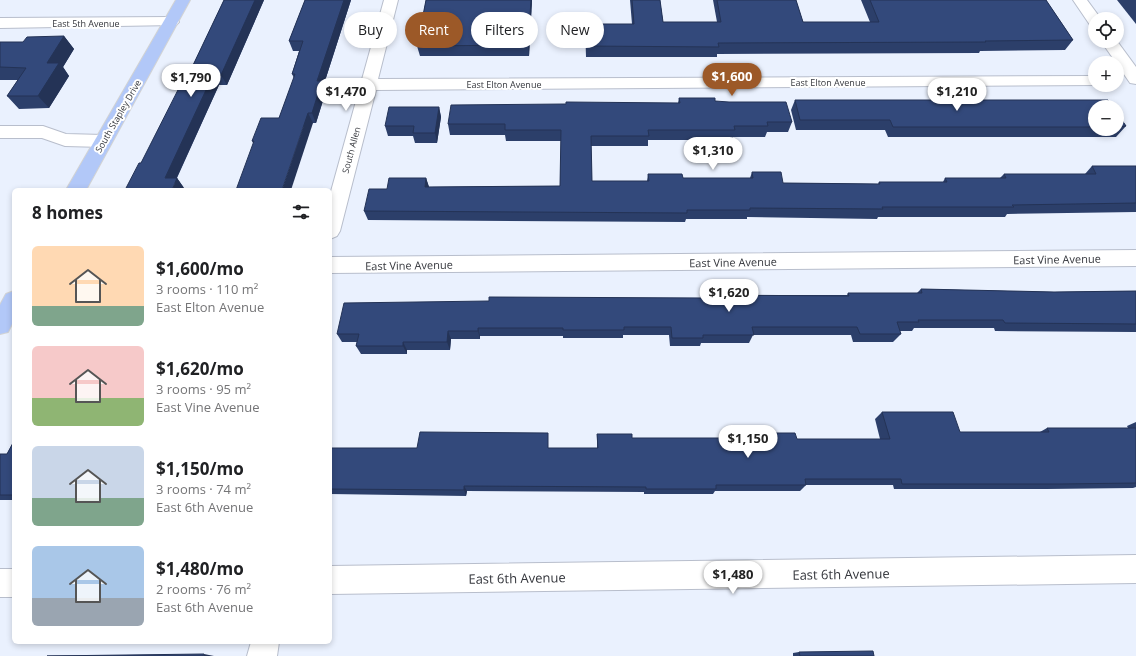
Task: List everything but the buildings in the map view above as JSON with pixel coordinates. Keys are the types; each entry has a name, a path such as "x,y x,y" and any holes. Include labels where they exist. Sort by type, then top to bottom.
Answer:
{"main road":[{"name":"South Stapley Drive","path":"77,188 183,0"},
{"path":"0,325 12,304"}],"street":[{"name":"South Allen","path":"332,223 391,0"},
{"path":"1080,0 1088,12"},
{"path":"18,23 30,8"},
{"name":"East 5th Avenue","path":"0,23 171,22"},
{"path":"1114,48 1136,80"},
{"path":"1124,81 1136,80"},
{"name":"East Elton Avenue","path":"368,85 1088,81"},
{"path":"0,132 43,132 65,140 103,141"},
{"name":"East Vine Avenue","path":"332,265 1136,258"},
{"name":"East 6th Avenue","path":"332,580 1136,569"},
{"path":"0,583 12,583"},
{"path":"262,656 265,644"}]}
